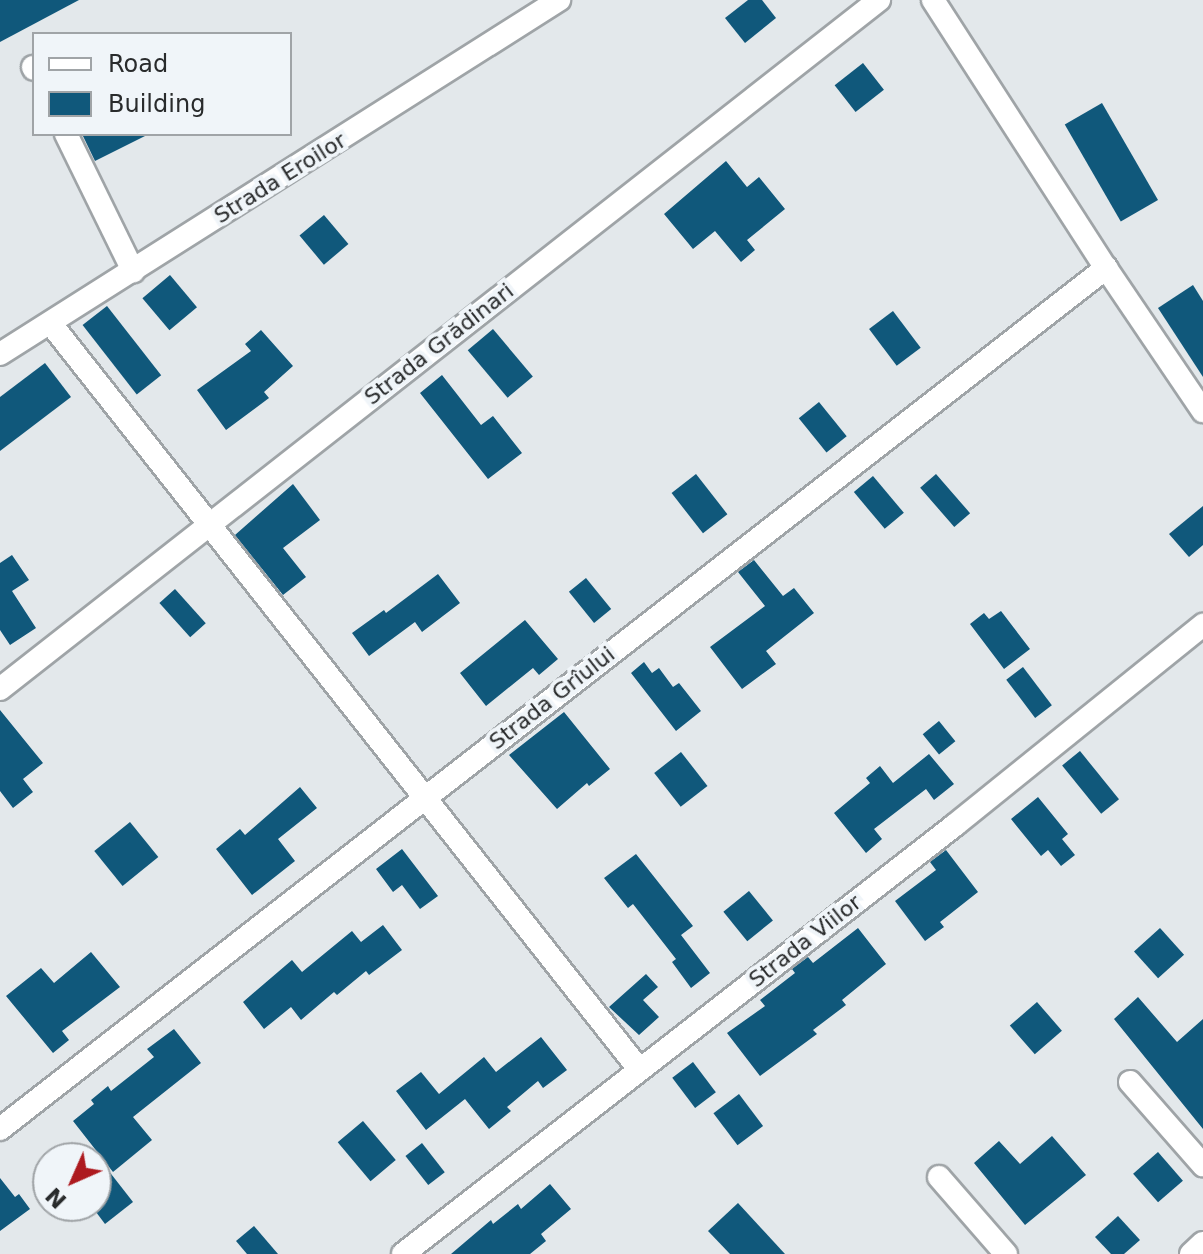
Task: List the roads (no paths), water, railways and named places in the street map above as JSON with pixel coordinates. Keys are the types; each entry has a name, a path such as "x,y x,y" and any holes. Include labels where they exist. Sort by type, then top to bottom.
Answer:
{"street":[{"name":"Strada Eroilor","path":"0,354 559,0"},
{"name":"Strada Grădinari","path":"0,689 879,0"},
{"path":"933,0 1106,268 1203,411"},
{"path":"67,136 133,271"},
{"name":"Strada Grîului","path":"0,1129 1106,268"},
{"path":"51,324 422,798 639,1069"},
{"name":"Strada Viilor","path":"403,1254 955,825 1203,625"},
{"path":"1130,1082 1203,1165"},
{"path":"939,1177 1006,1254"},
{"path":"1191,1254 1203,1243"}]}
